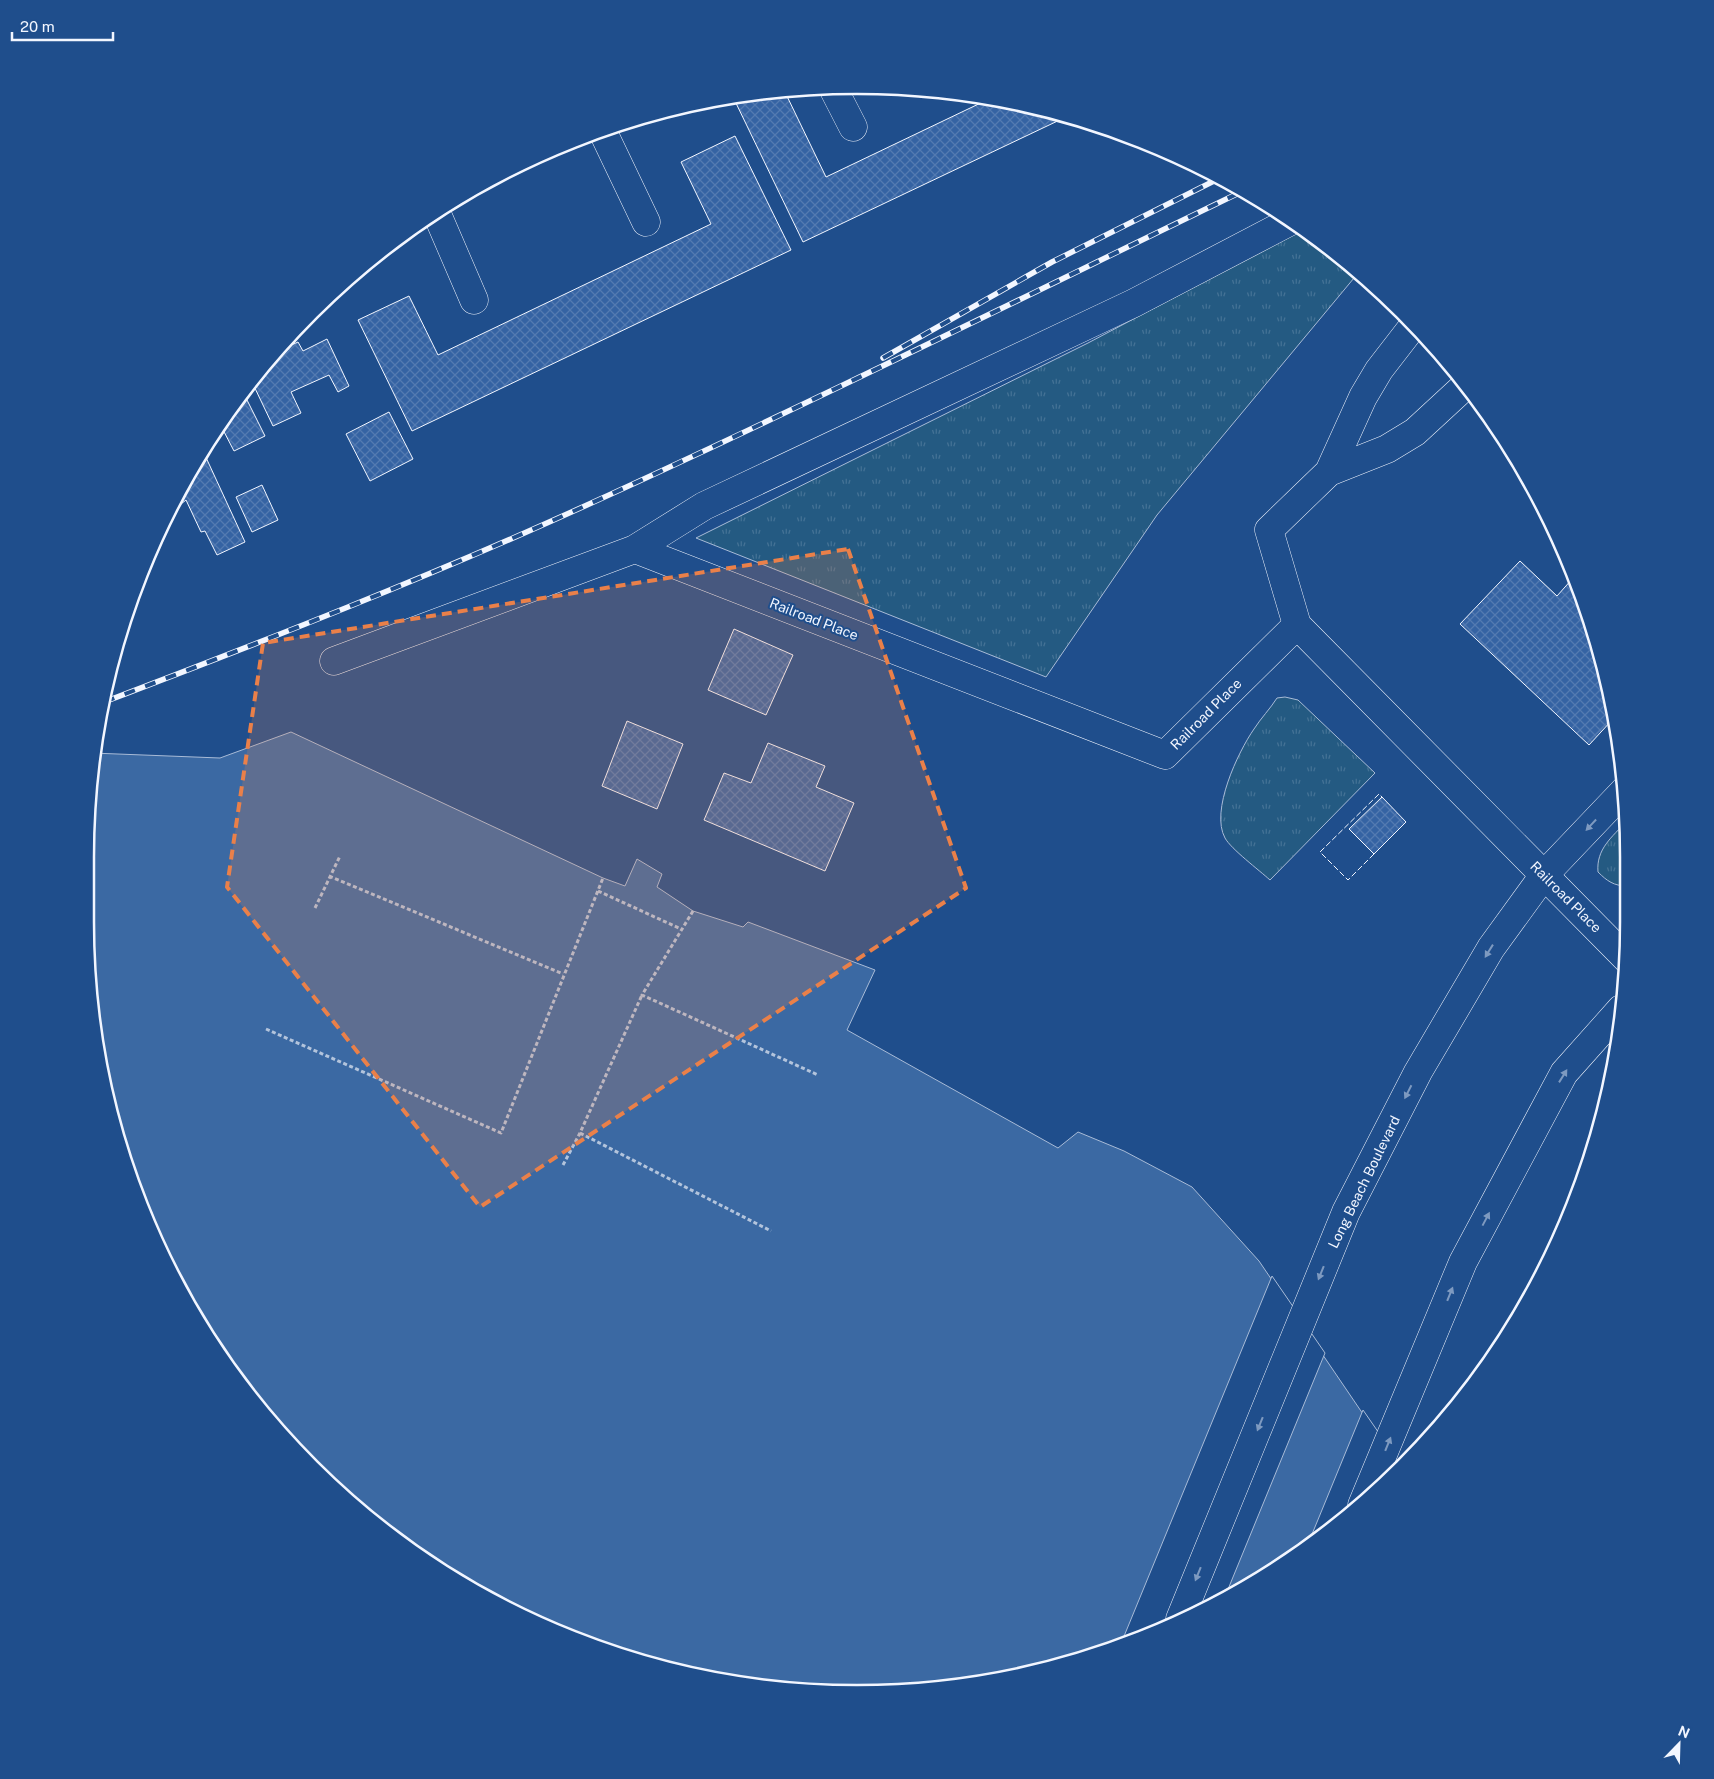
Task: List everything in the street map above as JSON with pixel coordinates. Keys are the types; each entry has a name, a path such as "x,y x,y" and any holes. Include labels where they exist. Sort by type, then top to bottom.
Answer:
{"main road":[{"path":"836,94 853,127"},
{"path":"605,137 646,222"},
{"path":"439,218 474,300"},
{"path":"334,661 634,549 704,506 1134,303 1284,224"},
{"path":"1297,625 1269,530 1329,472 1363,397 1379,370 1409,331"},
{"path":"1329,472 1387,449 1415,432 1461,390"},
{"name":"Railroad Place","path":"634,549 1165,755 1297,625 1619,952"},
{"name":"Long Beach Boulevard","path":"1183,1612 1346,1212 1418,1072 1491,948 1544,875 1618,797"},
{"path":"1369,1487 1463,1262 1564,1073 1615,1016"}],"path":[{"path":"315,908 340,856"},
{"path":"329,876 563,974"},
{"path":"266,1030 501,1133 603,878"},
{"path":"598,890 681,929"},
{"path":"563,1165 580,1133 642,996 692,910"},
{"path":"642,996 818,1075"},
{"path":"580,1133 771,1231"}],"highlighted area":[{"path":"848,549 966,888 480,1207 227,887 263,643"}],"green space":[{"path":"1296,233 1322,251 1354,278 1157,515 1046,677 696,538 1088,343"},
{"path":"1285,697 1298,700 1375,773 1270,880 1228,843 1221,827 1221,813 1228,782 1248,739 1277,698"},
{"path":"1619,829 1620,885 1604,878 1598,872 1602,850"}],"shaded area":[{"path":"291,732 603,878 625,886 637,859 662,874 657,887 693,911 743,927 748,922 875,970 847,1030 1058,1148 1078,1132 1124,1151 1192,1187 1259,1261 1396,1463 1322,1528 1281,1557 1195,1607 1102,1645 1006,1671 957,1679 907,1684 807,1684 757,1679 708,1671 612,1645 519,1607 475,1583 433,1557 392,1528 354,1496 317,1462 251,1387 222,1346 172,1260 134,1167 108,1071 100,1022 95,972 95,807 101,753 220,758"}],"pier":[{"path":"1272,1276 1325,1353 1228,1589 1195,1607 1124,1637"},
{"path":"1363,1410 1398,1461 1360,1496 1312,1535"}],"building":[{"path":"787,97 826,177 979,104 1058,121 803,242 736,103"},
{"path":"735,136 791,250 412,431 358,320 409,296 438,355 711,224 681,162"},
{"path":"327,339 349,386 338,392 329,375 291,392 301,413 273,426 255,388 291,345 298,342 303,351"},
{"path":"246,399 265,436 234,451 224,431"},
{"path":"389,412 413,459 370,481 346,434"},
{"path":"206,458 245,542 217,555 205,531 201,532 186,500 181,504"},
{"path":"262,485 278,520 252,532 236,497"},
{"path":"1520,561 1557,596 1569,583 1594,659 1609,724 1589,745 1460,624"},
{"path":"734,629 793,655 766,715 708,690"},
{"path":"627,721 683,744 657,809 602,786"},
{"path":"768,743 825,766 816,787 854,803 825,871 704,820 724,773 751,783"},
{"path":"1382,797 1406,822 1374,854 1349,829"}],"railway":[{"path":"883,358 1052,262 1213,182"},
{"path":"110,700 347,607 528,532 835,389 1236,194"}],"fence":[{"path":"1374,854 1348,880 1320,852 1379,794 1382,797"}]}
